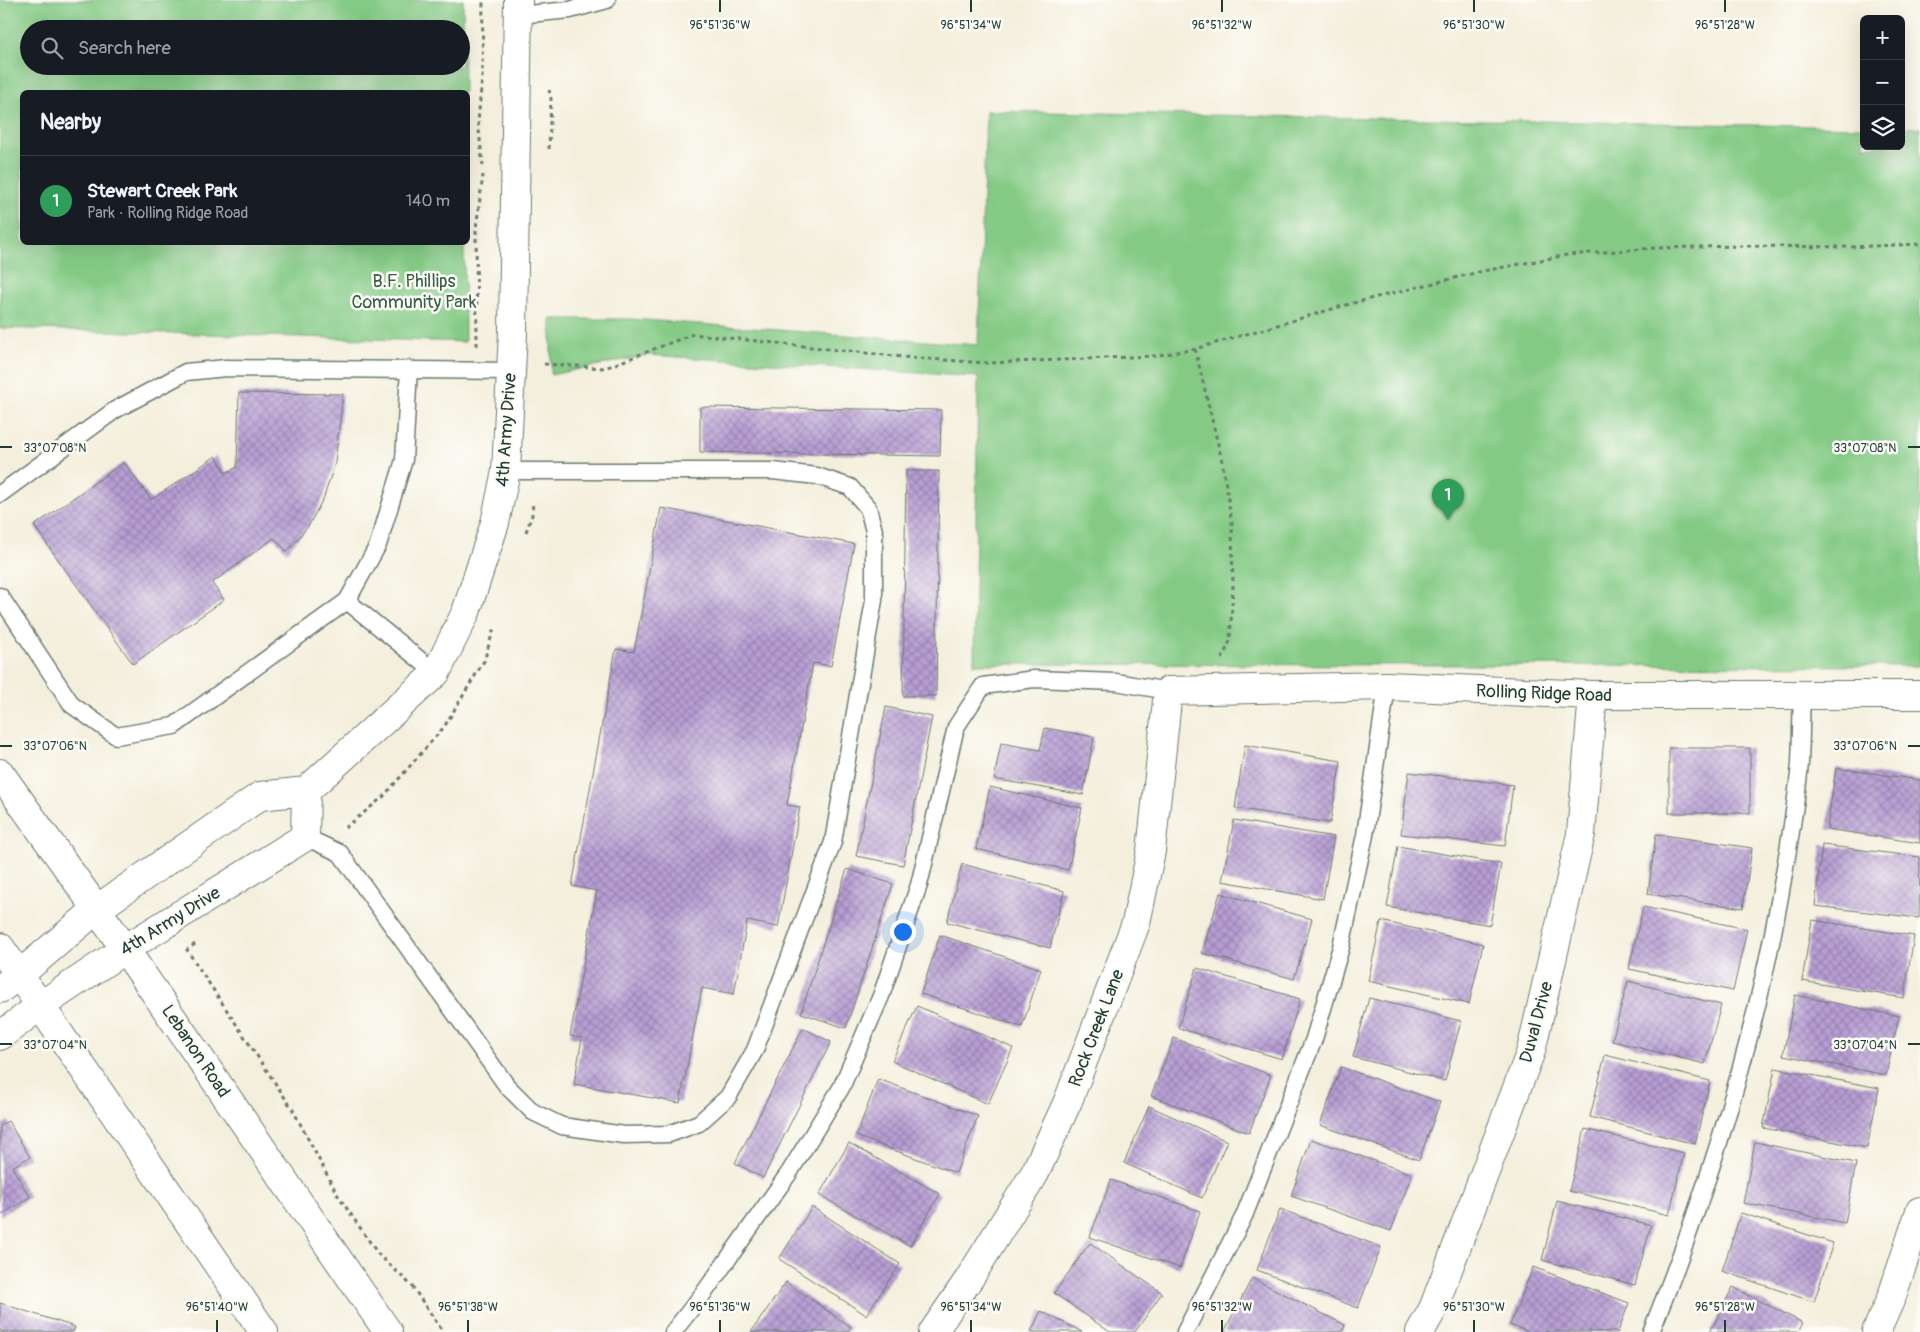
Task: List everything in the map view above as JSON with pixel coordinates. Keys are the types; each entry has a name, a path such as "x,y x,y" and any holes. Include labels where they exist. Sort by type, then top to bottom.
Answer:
{"street":[{"name":"4th Army Drive","path":"306,791 436,673 466,612 494,523 506,471 513,332 518,8"},
{"name":"Rolling Ridge Road","path":"1168,691 1387,686 1593,696 1920,695"},
{"name":"Rock Creek Lane","path":"933,1332 1035,1173 1068,1101 1136,923 1151,851 1168,691"},
{"name":"Duval Drive","path":"1420,1332 1433,1309 1531,1051 1581,834 1593,696"},
{"name":"Lebanon Road","path":"0,773 125,949 388,1332"},
{"path":"10,982 97,909 260,796 306,791 305,837"},
{"name":"4th Army Drive","path":"0,1036 40,1006 125,949 305,837"},
{"path":"0,948 10,982 40,1006 264,1332"},
{"path":"1876,1332 1892,1296 1920,1211"}],"lane":[{"path":"518,8 570,10 607,0"},
{"path":"0,494 114,410 186,372 226,368 510,371"},
{"path":"0,596 72,705 116,736 174,726 348,601 378,545 404,460 409,369"},
{"path":"305,837 340,853 507,1086 533,1112 562,1126 624,1135 669,1134 699,1123 728,1097 755,1050 833,842 874,600 874,532 868,508 850,487 817,476 773,471 506,471"},
{"path":"348,601 436,673"},
{"path":"673,1332 706,1290 789,1173 842,1088 881,996 919,885 956,727 983,686 1034,679 1116,682 1168,691"},
{"path":"1185,1332 1244,1216 1314,1040 1341,947 1365,835 1387,686"},
{"path":"1651,1332 1676,1268 1713,1162 1742,1065 1766,971 1800,764 1802,696"}],"path":[{"path":"478,370 476,229 483,170 478,122 482,77 483,0"},
{"path":"544,364 605,368 693,334 912,358 989,363 1154,356 1195,349 1353,303 1483,271 1566,255 1654,248 1849,247 1920,244"},
{"path":"1195,349 1222,461 1232,523 1233,587 1230,641 1209,690"}],"green space":[{"name":"B.F. Phillips Community Park","path":"0,0 463,0 463,20 20,20 20,75 464,75 464,90 20,90 20,245 464,245 465,342 0,328"},
{"path":"986,111 1860,127 1860,150 1905,150 1905,127 1920,128 1920,666 974,664 978,377 648,355 551,375 551,319 632,319 978,345"}],"building":[{"path":"239,393 343,394 335,463 324,497 309,525 287,552 274,538 212,583 224,600 133,664 34,526 124,462 151,500 216,456 226,473 237,467"},
{"path":"700,407 941,410 940,456 700,452"},
{"path":"906,471 939,471 936,696 903,696"},
{"path":"661,508 854,544 831,666 813,663 787,805 800,807 778,927 747,921 734,994 702,988 680,1103 574,1084 582,1038 570,1036 597,891 572,886 616,649 634,652"},
{"path":"886,707 932,717 903,865 856,856"},
{"path":"1045,728 1094,737 1083,795 994,779 1001,743 1040,750"},
{"path":"1245,745 1341,761 1330,823 1235,808"},
{"path":"1669,748 1750,748 1750,813 1669,813"},
{"path":"1836,768 1920,780 1920,843 1827,829"},
{"path":"1409,772 1513,785 1505,846 1401,834"},
{"path":"990,787 1082,808 1068,870 976,849"},
{"path":"1234,820 1334,837 1323,899 1222,881"},
{"path":"1656,834 1752,848 1743,908 1648,894"},
{"path":"1822,845 1920,857 1919,918 1815,906"},
{"path":"1398,846 1501,864 1490,925 1387,907"},
{"path":"962,864 1064,891 1050,948 947,922"},
{"path":"847,869 893,884 846,1028 801,1013"},
{"path":"1220,893 1312,919 1294,979 1202,953"},
{"path":"1643,907 1747,929 1733,991 1629,969"},
{"path":"1812,920 1914,936 1904,998 1802,981"},
{"path":"1381,921 1483,944 1469,1004 1368,981"},
{"path":"940,935 1041,969 1022,1027 921,994"},
{"path":"1197,968 1300,999 1282,1059 1178,1028"},
{"path":"1628,981 1721,1005 1705,1064 1612,1041"},
{"path":"1795,995 1899,1016 1886,1075 1783,1055"},
{"path":"1369,998 1461,1021 1445,1081 1353,1057"},
{"path":"917,1006 1013,1048 988,1104 892,1061"},
{"path":"803,1028 831,1042 763,1178 735,1163"},
{"path":"1174,1038 1271,1075 1249,1133 1151,1096"},
{"path":"1605,1055 1710,1081 1695,1144 1590,1117"},
{"path":"1341,1067 1440,1102 1419,1160 1320,1125"},
{"path":"1775,1068 1879,1088 1867,1148 1763,1128"},
{"path":"878,1079 978,1116 956,1173 856,1136"},
{"path":"1149,1106 1227,1141 1202,1198 1124,1163"},
{"path":"8,1121 30,1157 12,1167 30,1197 0,1216 0,1126"},
{"path":"1585,1129 1684,1153 1669,1215 1569,1191"},
{"path":"1311,1139 1412,1174 1391,1231 1291,1196"},
{"path":"1755,1142 1856,1163 1845,1223 1743,1203"},
{"path":"849,1143 940,1194 910,1246 819,1195"},
{"path":"1111,1180 1200,1211 1180,1268 1090,1237"},
{"path":"1557,1201 1651,1225 1635,1285 1542,1260"},
{"path":"812,1207 900,1264 866,1315 779,1259"},
{"path":"1280,1209 1381,1247 1358,1308 1257,1270"},
{"path":"1741,1213 1833,1243 1814,1302 1722,1271"},
{"path":"1090,1243 1162,1293 1135,1332 1110,1332 1054,1293"},
{"path":"1533,1267 1629,1303 1618,1332 1529,1332 1510,1325"},
{"path":"1252,1278 1345,1325 1342,1332 1224,1332"},
{"path":"786,1282 851,1327 847,1332 751,1332"},
{"path":"1733,1287 1803,1323 1798,1332 1710,1332"},
{"path":"0,1303 75,1327 73,1332 0,1332"},
{"path":"1041,1311 1082,1332 1031,1332"}],"place":[{"name":"Stewart Creek Park","path":"1448,520"}]}
